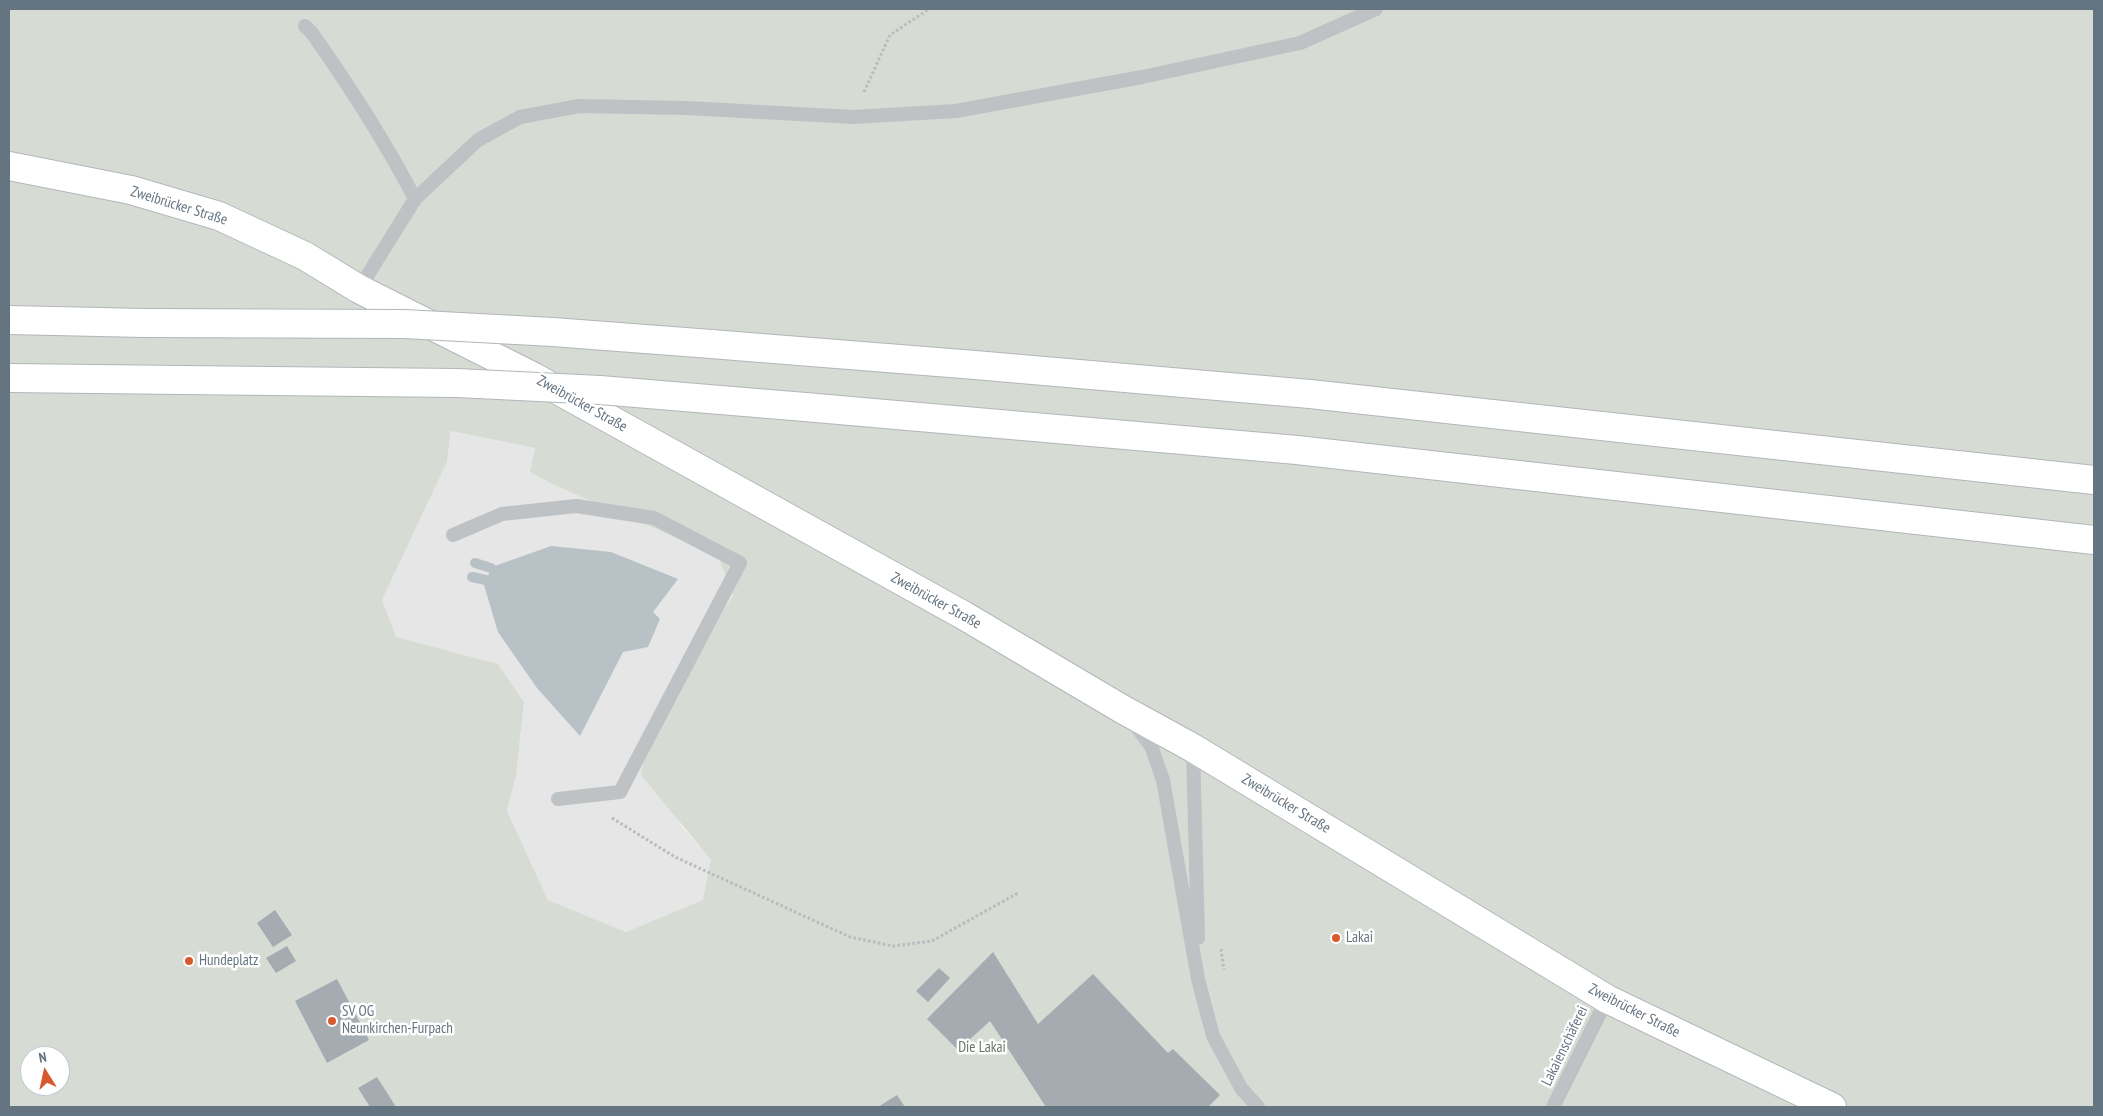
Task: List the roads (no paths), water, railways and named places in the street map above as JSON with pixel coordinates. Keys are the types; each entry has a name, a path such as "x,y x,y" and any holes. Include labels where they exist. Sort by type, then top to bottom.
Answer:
{"main road":[{"name":"Zweibrücker Straße","path":"9,166 131,190 219,216 306,256 359,289 534,377 963,615 1122,709 1193,748 1607,999 1832,1107"},
{"path":"9,320 145,323 404,324 553,332 975,364 1310,394 2094,480"},
{"path":"9,378 457,383 591,389 1297,450 2094,540"}],"lane":[{"path":"359,289 415,199 478,140 520,117 579,106 687,108 853,117 956,111 1142,77 1300,42 1376,9"},
{"path":"305,26 312,33 359,100 415,199"},
{"path":"453,536 502,514 576,506 654,518 740,563 620,792 558,799"},
{"path":"1122,709 1151,746 1163,780 1198,979 1213,1036 1241,1088 1258,1107"},
{"path":"1193,748 1198,979"},
{"name":"Lakaienschäferei","path":"1553,1107 1607,999"}],"waterway":[{"path":"475,563 491,568"},
{"path":"472,577 486,580"}],"place":[{"name":"Lakai","path":"1336,938"},
{"name":"Hundeplatz","path":"189,961"},
{"name":"SV OG Neunkirchen-Furpach","path":"332,1021"}],"park label":[{"name":"Die Lakai","path":"982,1048"}]}
